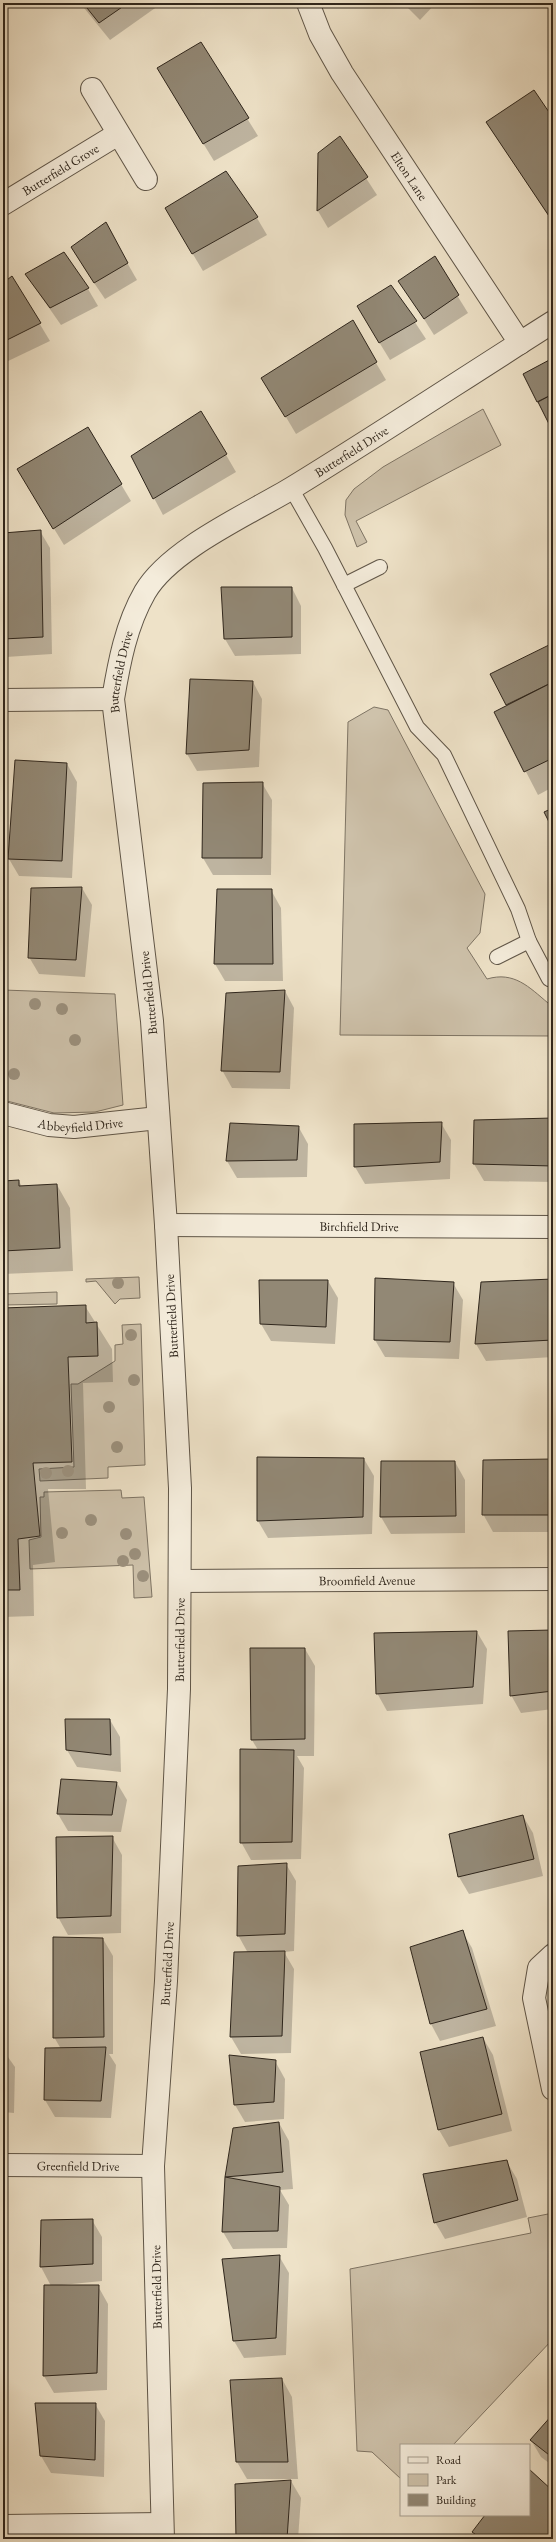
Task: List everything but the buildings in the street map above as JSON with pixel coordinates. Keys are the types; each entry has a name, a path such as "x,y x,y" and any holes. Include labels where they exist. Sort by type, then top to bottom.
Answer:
{"street":[{"name":"Elton Lane","path":"308,3 320,34 342,73 520,343"},
{"path":"92,89 146,179"},
{"name":"Butterfield Grove","path":"3,204 118,134"},
{"name":"Butterfield Drive","path":"162,2532 153,2166 166,1981 179,1688 181,1581 180,1488 166,1225 152,1021 113,699 126,635 145,591 177,557 291,488 553,322"},
{"path":"3,700 113,699"},
{"name":"Abbeyfield Drive","path":"3,1113 49,1125 74,1127 158,1118"},
{"name":"Birchfield Drive","path":"166,1225 553,1227"},
{"name":"Broomfield Avenue","path":"181,1581 553,1578"},
{"path":"553,1955 539,1968 534,1998 553,2089"},
{"name":"Greenfield Drive","path":"3,2165 153,2166"},
{"path":"3,2526 162,2532"}],"lane":[{"path":"291,488 344,585 417,727 444,755 518,909 529,941 549,979"},
{"path":"344,585 380,567"},
{"path":"497,957 529,941"}],"green space":[{"path":"483,409 501,445 356,521 367,542 357,547 345,515 346,500 354,489 383,467"},
{"path":"374,707 388,710 485,894 480,933 467,948 487,979 505,977 513,979 527,986 548,1003 553,1002 553,1036 340,1035 348,722"},
{"path":"3,990 115,994 123,1105 95,1112 54,1113 3,1100"},
{"path":"139,1277 140,1298 120,1299 115,1304 96,1281 86,1282 86,1279"},
{"path":"57,1292 57,1304 3,1305 3,1294"},
{"path":"141,1324 145,1465 108,1467 108,1478 40,1481 39,1469 74,1467 71,1384 78,1384 115,1361 115,1345 123,1344 122,1325"},
{"path":"121,1490 122,1498 144,1497 152,1597 134,1598 133,1565 30,1569 29,1540 41,1537 40,1497 44,1497 44,1492"},
{"path":"553,2213 553,2339 454,2444 400,2444 400,2478 372,2452 357,2451 350,2269 531,2233 528,2218"}]}
